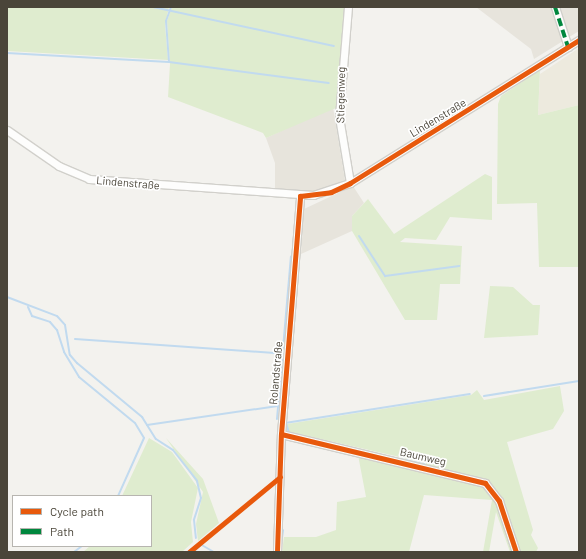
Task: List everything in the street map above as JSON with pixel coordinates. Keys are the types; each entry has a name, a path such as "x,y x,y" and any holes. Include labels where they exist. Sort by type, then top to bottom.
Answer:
{"street":[{"name":"Stiegenweg","path":"348,7 339,117 350,183"},
{"path":"555,7 568,47"},
{"name":"Lindenstraße","path":"7,130 59,166 89,179 300,196 331,192 350,183 579,40"},
{"name":"Rolandstraße","path":"277,552 281,434 300,196"},
{"name":"Baumweg","path":"281,434 486,484 499,501 516,552"}],"shaded area":[{"path":"476,7 579,7 579,31 534,59 531,49"},
{"path":"579,48 579,105 538,115 540,74"},
{"path":"333,107 345,180 313,192 275,189 275,163 266,138"},
{"path":"353,186 364,203 352,216 352,231 301,254 304,209"}],"green space":[{"path":"7,7 169,7 165,25 168,60 7,51"},
{"path":"172,7 345,7 336,108 266,138 263,133 168,97 170,64 167,21"},
{"path":"540,70 538,115 579,105 579,267 539,267 537,203 497,204 498,104 501,96"},
{"path":"485,174 492,177 492,220 450,217 436,240 405,238 400,242 462,246 460,284 440,284 437,320 405,320 352,231 352,216 368,199 394,234"},
{"path":"490,286 513,287 533,305 540,305 538,335 484,338"},
{"path":"560,386 564,411 553,429 507,442 533,530 531,535 538,548 536,552 510,552 496,512 489,552 483,552 492,500 424,495 409,552 282,552 284,537 316,537 336,530 337,502 366,497 358,455 424,470 426,463 286,431 287,424 471,395 477,390 484,400"},
{"path":"149,438 172,452 198,488 191,522 193,542 182,552 83,552 89,547 152,547 152,495 122,495"},
{"path":"166,438 203,479 219,523 198,541 196,524 203,492"}],"waterway":[{"path":"153,7 334,46"},
{"path":"169,62 166,21 171,7"},
{"path":"7,53 169,62 329,83"},
{"path":"359,236 385,276 459,266"},
{"path":"277,419 291,257"},
{"path":"7,297 57,316 65,325 70,355 77,363 142,417 156,439 173,450 197,481 201,498 194,520 196,538"},
{"path":"28,307 32,316 50,322 57,330 64,352 79,377 135,423 144,438 118,495"},
{"path":"75,339 275,353"},
{"path":"484,396 579,381"},
{"path":"285,423 470,394"},
{"path":"147,425 278,406"},
{"path":"286,423 289,433"},
{"path":"400,459 424,464"},
{"path":"280,552 283,530"},
{"path":"200,544 214,552"},
{"path":"193,552 201,545"},
{"path":"74,552 81,547"}],"marked path":[{"path":"555,7 568,47"}],"cycle path":[{"path":"277,552 281,434 300,196 331,192 350,183 579,40"},
{"path":"281,434 485,483 499,501 516,552"},
{"path":"189,552 280,477"}]}
